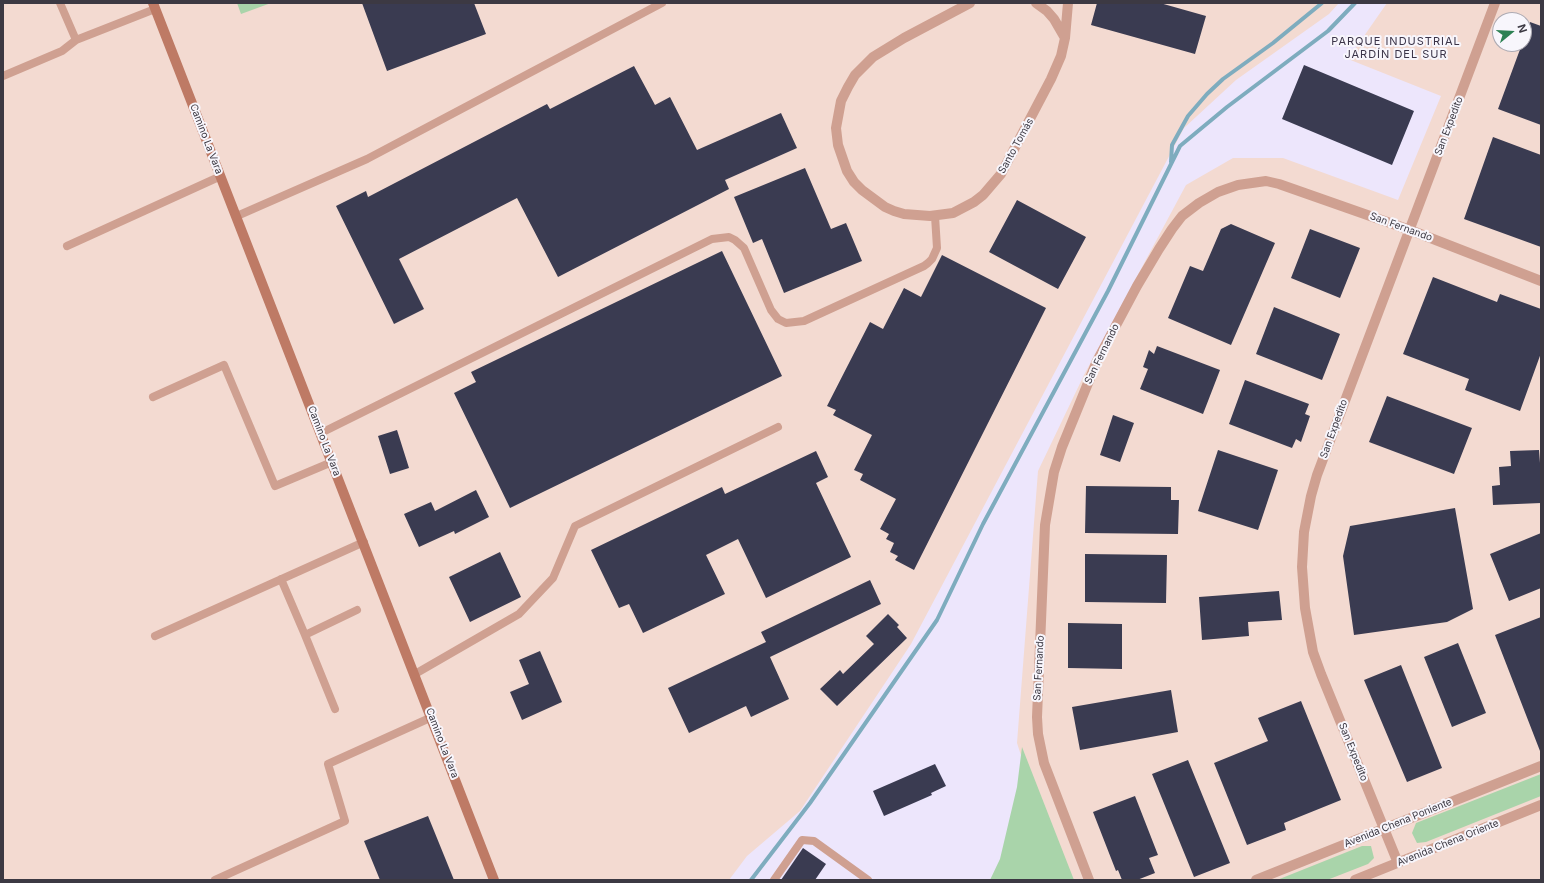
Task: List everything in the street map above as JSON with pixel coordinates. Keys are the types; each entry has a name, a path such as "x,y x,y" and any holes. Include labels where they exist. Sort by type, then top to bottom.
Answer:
{"street":[{"name":"Santo Tomás","path":"970,3 904,38 873,57 864,65 848,87 841,101 836,128 838,144 842,159 854,182 862,190 885,207 904,214 935,216 953,213 974,202 983,195 1001,174 1051,80 1061,56 1065,38 1068,3"},
{"path":"1036,3 1050,15 1065,38"},
{"name":"San Expedito","path":"1398,863 1313,652 1304,608 1302,551 1307,516 1317,475 1495,3"},
{"name":"Camino La Vara","path":"154,6 364,542 494,880"},
{"name":"San Fernando","path":"1089,880 1044,763 1040,748 1036,717 1046,525 1054,472 1062,447 1097,361 1148,267 1172,229 1182,216 1199,203 1228,188 1255,182 1266,182 1279,184 1410,230 1541,281"},
{"name":"Avenida Chena Poniente","path":"1256,880 1541,766"},
{"name":"Avenida Chena Oriente","path":"1355,880 1541,806"}],"lane":[{"path":"60,3 76,40"},
{"path":"237,216 367,159 662,3"},
{"path":"3,76 62,51 76,40 154,6"},
{"path":"67,246 221,176"},
{"path":"321,433 712,239 729,237 744,248 771,310 778,319 786,323 804,321 928,263 936,248 935,216"},
{"path":"153,397 224,365 275,486 332,462"},
{"path":"415,674 519,614 553,578 575,526 778,427"},
{"path":"155,636 364,542"},
{"path":"281,579 335,709"},
{"path":"305,635 357,610"},
{"path":"215,880 346,821 328,764 432,717"},
{"path":"774,880 802,840 814,841 868,880"}],"shaded area":[{"path":"3,3 1339,3 1329,14 1236,80 1184,128 911,644 800,811 747,856 729,880 3,880"},
{"path":"1387,3 1541,3 1541,880 1069,880 1030,783 1017,743 1038,471 1084,375 1186,185 1233,158 1283,158 1398,200 1441,96 1348,59"}],"green space":[{"path":"237,3 271,3 241,14"},
{"path":"1022,747 1074,880 990,880 1000,859 1017,787"},
{"path":"1541,774 1541,796 1426,842 1417,843 1412,833 1416,823"},
{"path":"1362,846 1371,846 1374,858 1368,864 1327,880 1277,880"}],"building":[{"path":"362,3 474,3 486,34 387,71"},
{"path":"1097,3 1160,3 1206,16 1195,54 1091,25"},
{"path":"1532,23 1541,26 1541,125 1498,109 1519,52 1532,52"},
{"path":"1304,65 1414,111 1392,165 1282,119"},
{"path":"634,66 655,105 670,97 697,150 781,113 797,148 725,180 729,189 558,277 517,198 399,259 424,309 394,324 336,206 366,191 368,197 547,104 550,109"},
{"path":"1493,137 1541,155 1541,247 1464,219"},
{"path":"805,168 831,229 846,223 862,261 784,293 762,239 753,243 734,197"},
{"path":"1017,200 1086,237 1058,289 989,252"},
{"path":"1231,224 1275,243 1231,345 1168,318 1190,266 1203,271 1221,229"},
{"path":"1310,229 1360,248 1340,298 1291,278"},
{"path":"722,251 782,376 510,508 454,393 476,382 471,372"},
{"path":"942,255 1046,308 914,570 895,560 898,556 890,552 894,543 886,539 889,534 880,529 896,499 860,480 863,474 854,470 872,435 833,415 836,410 827,406 870,322 883,329 904,288 921,297"},
{"path":"1433,277 1497,302 1500,294 1541,309 1541,353 1520,411 1465,390 1469,379 1403,354"},
{"path":"1274,307 1340,334 1322,380 1256,354"},
{"path":"1157,346 1220,370 1203,414 1140,389 1148,369 1143,367 1149,350 1154,354"},
{"path":"1245,380 1309,404 1305,414 1310,416 1301,442 1296,439 1292,448 1229,424"},
{"path":"1387,396 1472,428 1454,474 1369,442"},
{"path":"1113,415 1134,423 1120,462 1100,455"},
{"path":"397,430 409,468 390,474 378,436"},
{"path":"1218,450 1278,470 1258,530 1198,511"},
{"path":"1539,450 1541,463 1541,503 1493,505 1492,486 1500,485 1499,467 1511,466 1510,451"},
{"path":"816,451 828,477 816,483 851,557 766,598 738,539 706,555 725,594 643,633 629,604 619,608 591,550 722,487 725,494"},
{"path":"1086,486 1171,487 1171,500 1179,500 1178,534 1085,533"},
{"path":"476,490 489,517 455,534 454,531 419,547 404,514 431,502 435,511"},
{"path":"1455,508 1473,609 1447,622 1354,635 1343,556 1350,526"},
{"path":"1541,533 1541,588 1509,601 1490,554"},
{"path":"500,552 521,597 470,622 449,577"},
{"path":"1085,554 1167,555 1166,603 1085,602"},
{"path":"870,580 881,604 770,657 789,699 751,717 746,706 689,733 668,688 766,642 761,632"},
{"path":"1279,591 1282,620 1248,622 1249,636 1202,640 1199,597"},
{"path":"888,614 899,625 897,627 907,638 837,706 820,689 840,670 843,674 874,644 866,636"},
{"path":"1541,617 1541,751 1540,751 1495,635"},
{"path":"1068,623 1122,624 1122,669 1068,668"},
{"path":"1458,643 1486,713 1452,727 1424,657"},
{"path":"540,651 562,702 522,720 510,692 529,684 519,660"},
{"path":"1401,665 1442,768 1407,782 1364,680"},
{"path":"1171,690 1178,732 1080,750 1072,707"},
{"path":"1301,701 1341,800 1284,823 1286,830 1247,845 1214,763 1268,741 1258,718"},
{"path":"1188,760 1230,863 1194,877 1152,774"},
{"path":"935,764 946,786 931,793 932,795 884,816 873,791"},
{"path":"1135,796 1158,855 1149,858 1155,873 1137,880 1122,880 1118,870 1116,871 1093,812"},
{"path":"428,816 454,880 380,880 364,841"},
{"path":"803,848 826,864 815,880 781,880"}],"waterway":[{"path":"1171,162 1172,145 1188,116 1207,94 1223,79 1273,43 1322,3"},
{"path":"751,880 810,803 937,620 983,524 1108,291 1180,146 1227,107 1328,31 1355,3"}],"district":[{"name":"PARQUE INDUSTRIAL JARDÍN DEL SUR","path":"1396,48"}]}
